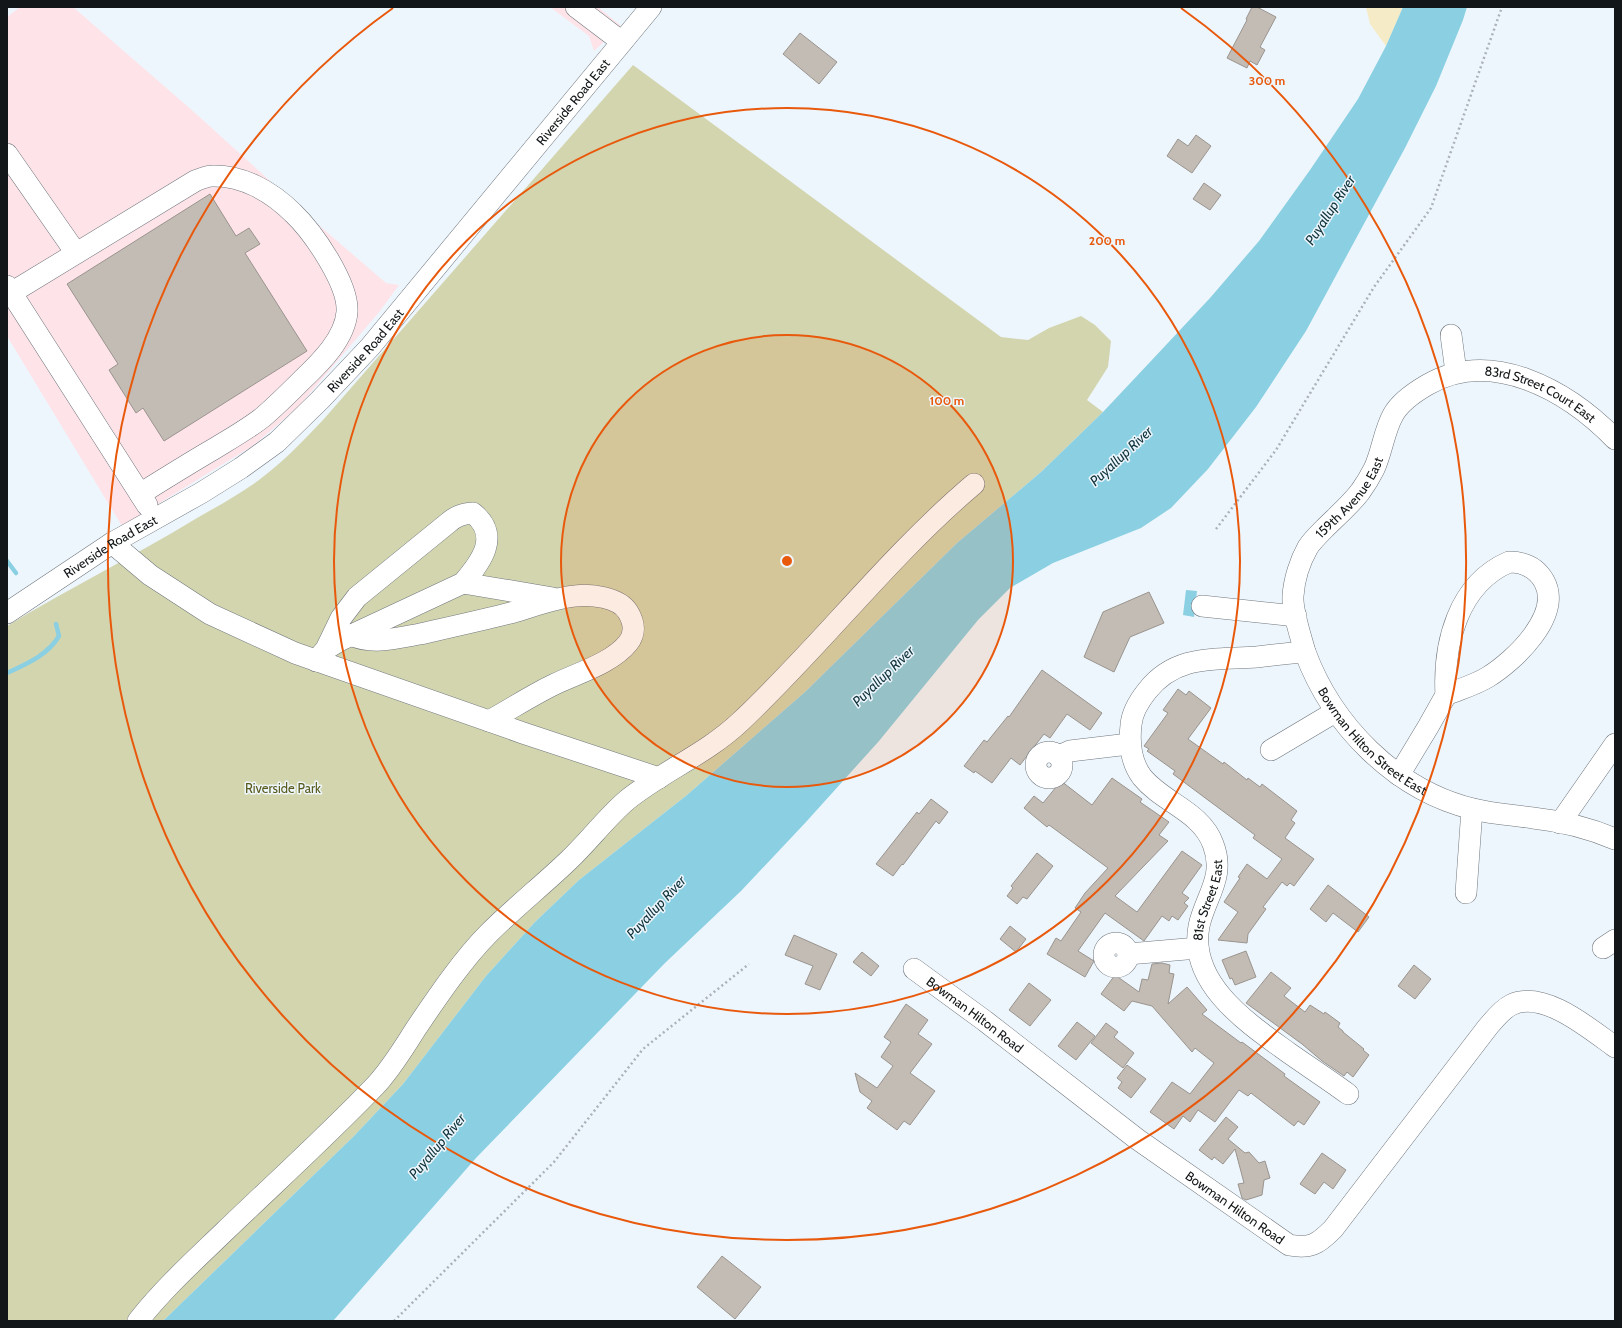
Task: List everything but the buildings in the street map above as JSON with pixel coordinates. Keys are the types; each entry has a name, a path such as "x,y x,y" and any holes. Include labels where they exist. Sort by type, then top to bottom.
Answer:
{"street":[{"path":"576,7 622,42"},
{"name":"Riverside Road East","path":"7,613 112,543 156,519 241,468 271,446 320,400 370,347 651,7"},
{"path":"7,154 76,253"},
{"path":"140,494 238,434 263,416 321,362 332,348 343,327 347,312 345,296 336,273 318,244 293,213 273,196 255,185 232,178 211,176 195,181 76,253 9,290 156,519"},
{"path":"1451,335 1456,372"},
{"name":"83rd Street Court East","path":"1456,372 1484,370 1503,373 1531,381 1561,396 1585,411 1615,439"},
{"name":"159th Avenue East","path":"1305,652 1293,597 1298,572 1308,547 1359,493 1374,469 1393,414 1406,400 1420,389 1440,378 1456,372"},
{"path":"138,1321 154,1301 186,1268 333,1129 378,1083 464,962 488,933 570,859 627,801 679,765 705,751 737,725 786,677 930,522 974,484"},
{"path":"472,513 484,524 487,537 485,550 481,560 463,583 352,635 321,655 342,618 357,597 455,517 472,513"},
{"path":"112,543 150,576 210,614 295,654 321,655 489,721 660,778"},
{"path":"1399,774 1446,694 1444,673 1450,638 1456,618 1469,596 1484,578 1508,562 1519,562 1530,566 1539,573 1548,594 1548,605 1544,617 1536,630 1522,648 1503,666 1477,683 1446,694"},
{"path":"463,583 558,599"},
{"path":"352,635 360,639 374,640 404,637 472,623 558,599 577,596 598,596 616,602 626,609 633,621 633,631 629,642 619,653 554,684 489,721"},
{"path":"1202,606 1296,616"},
{"path":"1059,756 1070,751 1129,744 1132,718 1140,700 1157,681 1174,669 1188,663 1219,657 1255,657 1305,652"},
{"name":"Bowman Hilton Street East","path":"1305,652 1321,689 1335,712 1359,740 1399,774 1426,790 1472,809 1560,822 1615,839"},
{"path":"1271,750 1335,712"},
{"name":"81st Street East","path":"1129,744 1133,759 1141,776 1154,789 1174,802 1203,826 1214,846 1218,871 1213,889 1200,921 1198,934 1198,948 1203,967 1214,987 1238,1015 1348,1094"},
{"path":"1560,822 1615,744"},
{"path":"1466,894 1472,809"},
{"path":"1128,954 1198,948"},
{"name":"Bowman Hilton Road","path":"914,969 1137,1139 1289,1245 1297,1247 1316,1245 1333,1229 1487,1028 1502,1011 1512,1004 1536,1001 1552,1006 1615,1047"}],"path":[{"path":"1216,529 1276,450 1374,287 1431,208 1502,7"},
{"path":"394,1321 554,1162 643,1049 749,964"}],"shaded area":[{"path":"20,7 73,7 194,112 322,228 386,283 399,285 380,311 298,407 254,445 122,526 7,336 7,17"},
{"path":"550,7 598,7 621,26 594,51 589,36"}],"green space":[{"name":"Riverside Park","path":"633,65 1001,337 1028,340 1049,328 1081,316 1095,325 1111,341 1108,367 1087,400 1103,412 1041,472 957,543 805,692 687,795 579,880 535,922 486,976 403,1084 354,1136 163,1321 7,1321 7,626 229,500 259,480 285,459 323,420"}],"sand":[{"path":"1366,7 1403,7 1386,46 1370,24"}],"water":[{"name":"Puyallup River","path":"1403,7 1467,7 1436,86 1405,148 1306,331 1256,407 1208,469 1171,508 1141,528 1053,563 1010,588 978,620 879,741 806,822 741,891 665,963 476,1158 333,1321 163,1321 354,1136 403,1084 486,976 535,922 579,880 687,795 805,692 957,543 1041,472 1103,412 1210,298 1259,241 1310,170 1358,99 1386,46"},
{"path":"1186,590 1197,591 1194,617 1183,615"}],"waterway":[{"path":"7,561 16,573"},
{"path":"7,673 22,666 49,649 59,636 56,624"}]}
